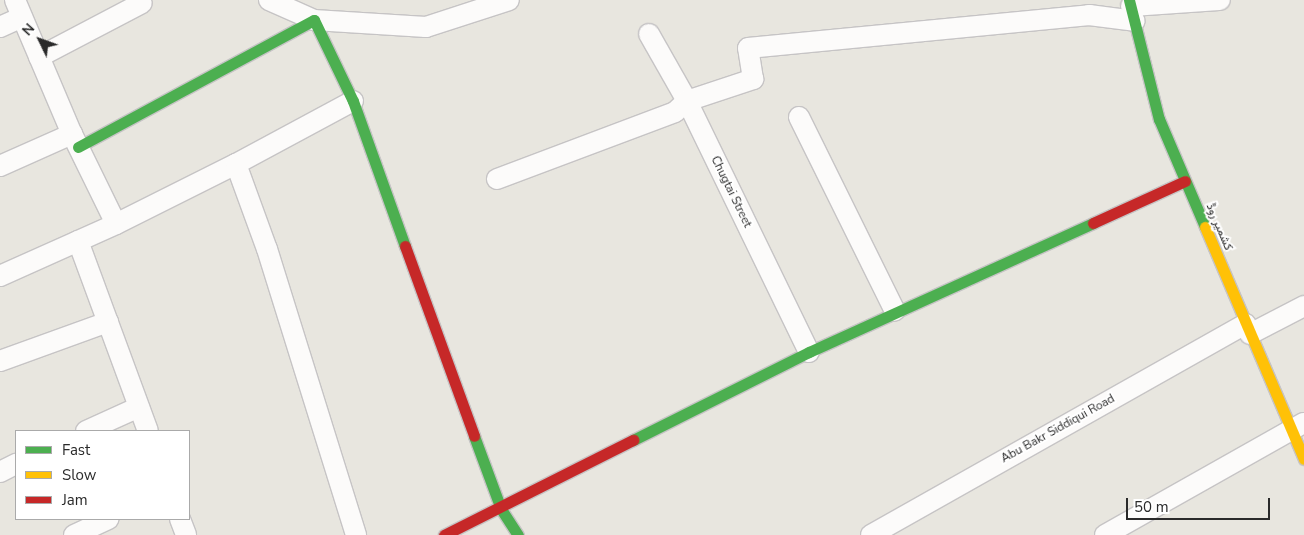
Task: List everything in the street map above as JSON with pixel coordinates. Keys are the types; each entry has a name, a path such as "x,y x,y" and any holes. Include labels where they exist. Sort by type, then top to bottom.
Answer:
{"street":[{"path":"269,0 314,20 426,27 509,0"},
{"path":"497,179 674,112 687,101 753,79 748,48 1089,15 1220,0"},
{"path":"39,57 142,3"},
{"path":"0,27 18,8 75,141 116,224"},
{"name":"کشمیر روڈ","path":"1131,9 1159,119 1248,329 1298,426 1304,459"},
{"path":"314,20 353,101 500,509 518,535"},
{"path":"0,166 75,141 314,20"},
{"name":"Chugtai Street","path":"649,34 687,101 809,352"},
{"path":"0,276 116,224 236,164 353,101"},
{"path":"800,117 895,311"},
{"path":"236,164 268,249 356,535"},
{"path":"444,535 500,509 809,352 895,311 1185,181"},
{"path":"78,241 148,430"},
{"name":"Abu Bakr Siddiqui Road","path":"871,535 1248,329 1304,306"},
{"path":"0,361 108,322"},
{"path":"88,430 138,407"},
{"path":"1105,535 1298,426"},
{"path":"0,472 15,464"},
{"path":"74,535 106,520"},
{"path":"180,520 186,535"}],"traffic: fast":[{"path":"1129,0 1159,119 1205,227"},
{"path":"78,147 314,20 353,101 405,246"},
{"path":"633,440 809,352 1093,223"},
{"path":"474,436 501,509 518,535"}],"traffic: slow":[{"path":"1205,227 1304,459"}],"traffic: jam":[{"path":"1093,223 1185,181"},
{"path":"405,246 474,436"},
{"path":"444,535 633,440"}]}
